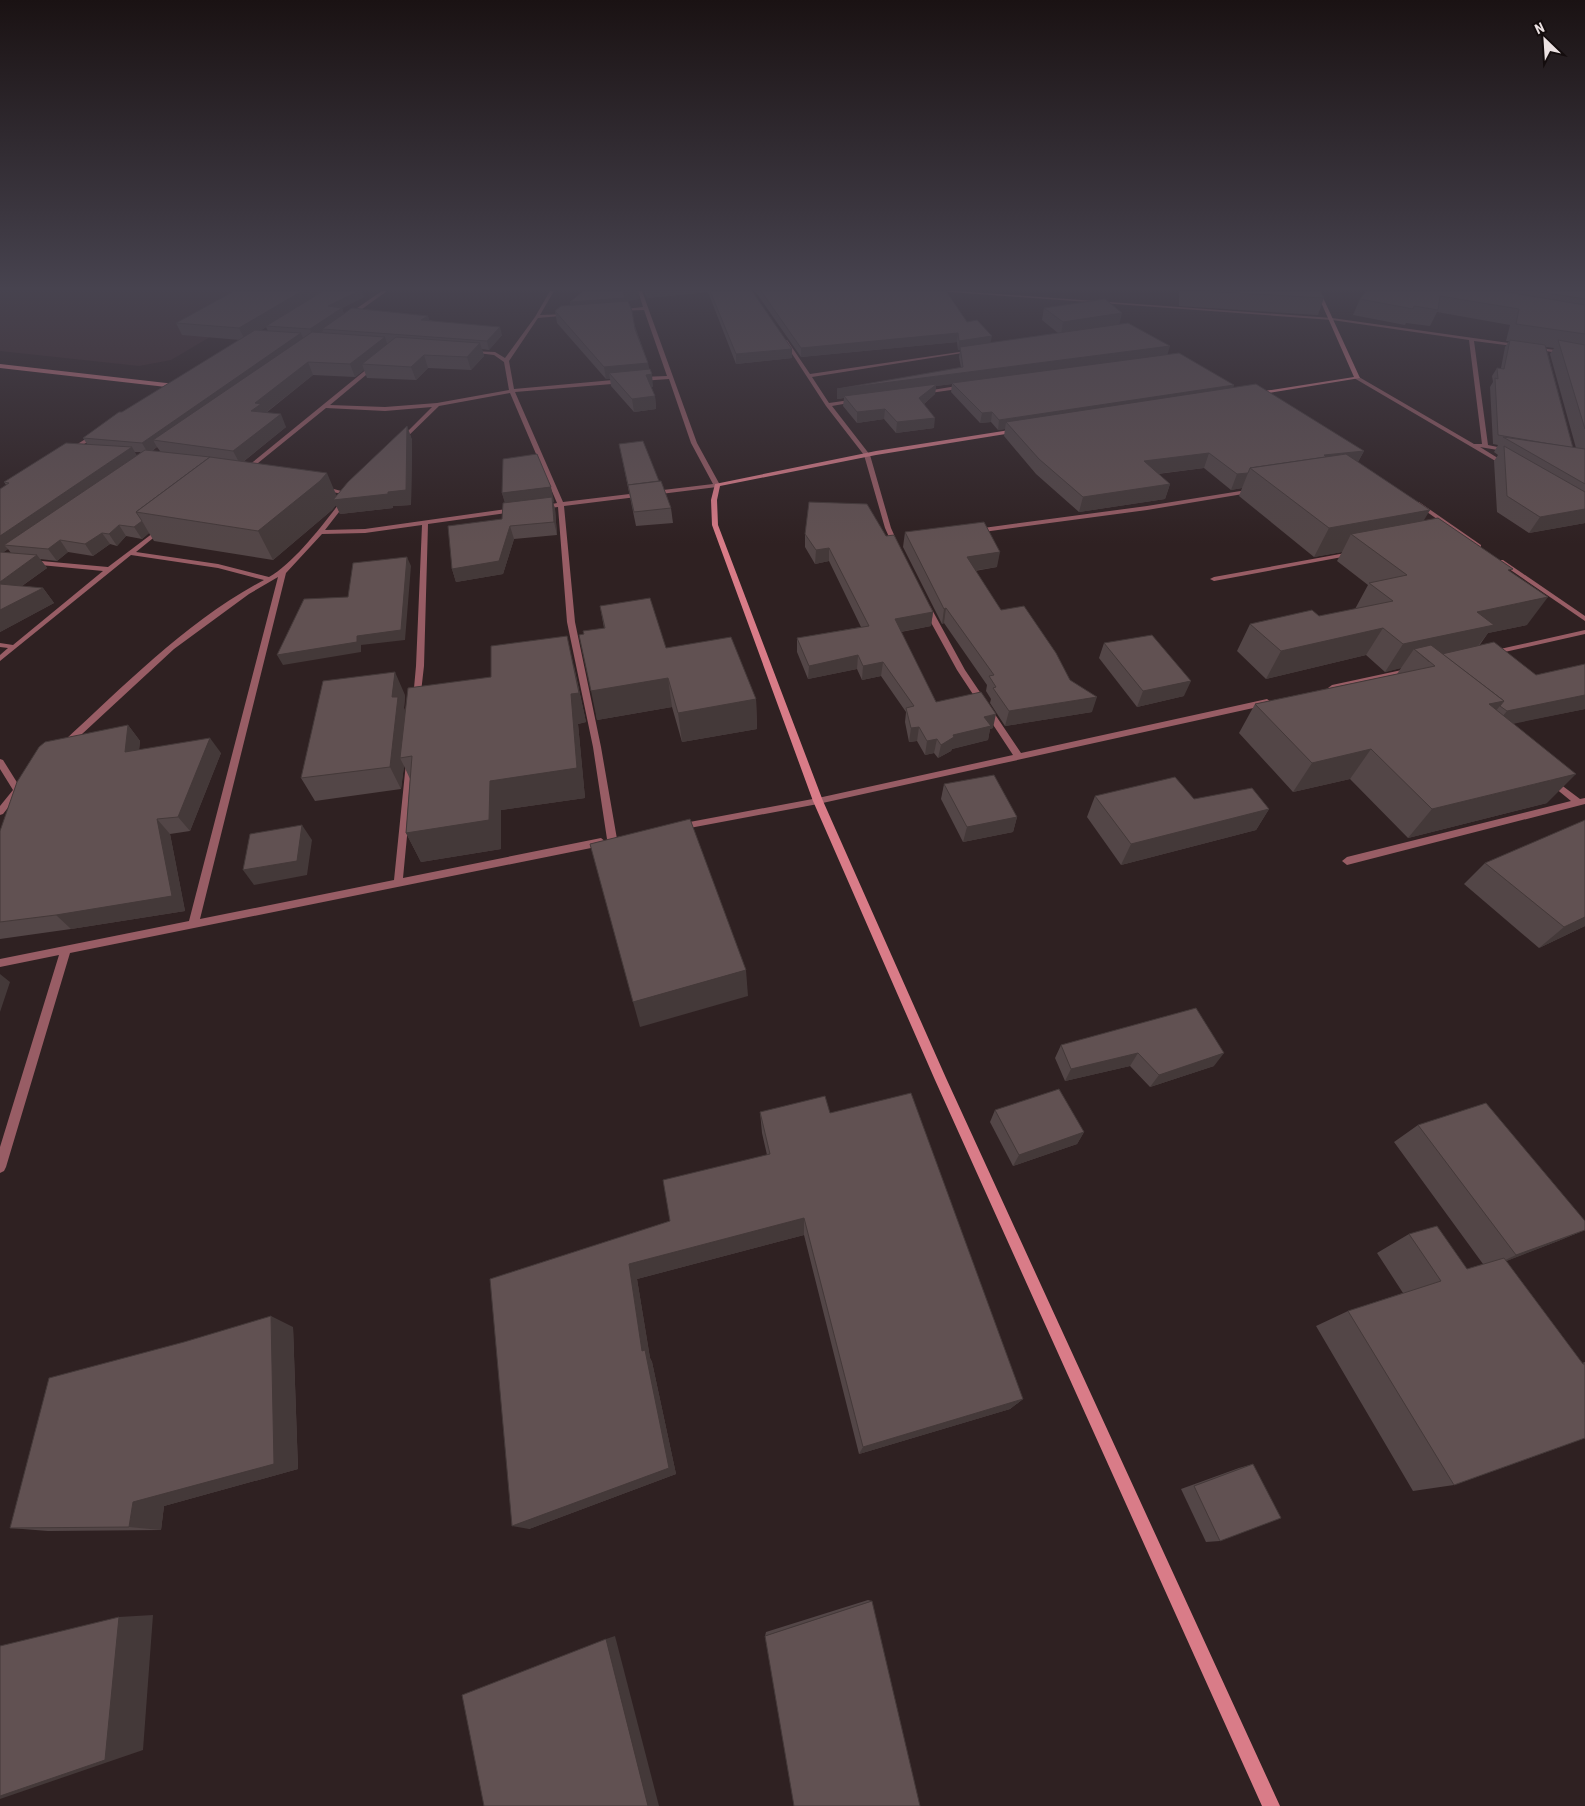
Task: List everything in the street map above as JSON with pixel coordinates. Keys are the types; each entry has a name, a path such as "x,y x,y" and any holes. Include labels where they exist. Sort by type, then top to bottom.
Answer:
{"street":[{"path":"81,375 175,386"},
{"path":"259,472 242,469 362,375"},
{"path":"0,963 616,839 571,622 561,504 512,391 509,375"},
{"path":"813,375 808,376 866,455 888,528 901,556"},
{"path":"1476,375 1485,446"},
{"path":"639,380 669,377 694,443 717,485 714,500 715,525 818,801 941,1080 1271,1806"},
{"path":"1250,395 1357,378 1511,468"},
{"path":"324,406 385,410 437,404 512,391 629,380"},
{"path":"167,391 183,381"},
{"path":"914,394 972,386"},
{"path":"828,405 866,400"},
{"path":"396,446 437,404"},
{"path":"63,455 103,430"},
{"path":"532,508 717,485 866,455 1024,430"},
{"path":"1470,444 1520,452"},
{"path":"71,450 80,450"},
{"path":"312,486 350,494"},
{"path":"61,749 171,647 246,592 283,572 320,532 356,487"},
{"path":"971,532 1147,508 1265,489"},
{"path":"1413,500 1486,551"},
{"path":"320,532 365,531 522,509"},
{"path":"416,705 421,646 425,522"},
{"path":"0,659 109,569 169,523"},
{"path":"1452,536 1462,534"},
{"path":"893,540 903,539"},
{"path":"130,553 208,564 253,574 269,580"},
{"path":"1214,579 1357,553"},
{"path":"1495,557 1585,619"},
{"path":"21,561 109,569"},
{"path":"193,925 283,572"},
{"path":"920,594 961,670 1019,757"},
{"path":"1479,655 1585,632"},
{"path":"0,645 14,647"},
{"path":"1326,689 1412,670 1420,672"},
{"path":"668,829 818,801 1278,700"},
{"path":"398,884 411,755"},
{"path":"0,762 17,789"},
{"path":"1541,773 1582,802"},
{"path":"0,812 17,789 24,783"},
{"path":"1347,861 1582,802"},
{"path":"0,1167 66,950"}],"building":[{"path":"182,375 240,375 142,443 83,438 119,412 122,412"},
{"path":"248,375 291,375 255,403 261,404 251,411 281,414 233,451 153,440"},
{"path":"611,375 646,375 655,396 632,399"},
{"path":"916,375 943,375 837,389"},
{"path":"1010,375 1217,375 1234,385 999,420 992,412 982,413 952,383"},
{"path":"1498,375 1553,375 1573,448 1498,435 1495,378 1498,379"},
{"path":"1569,375 1585,375 1585,429"},
{"path":"937,384 919,398 935,418 897,422 885,409 857,412 844,396"},
{"path":"1256,384 1364,451 1324,455 1326,457 1250,468 1248,473 1237,474 1209,453 1144,461 1170,484 1083,497 1039,459 1006,422"},
{"path":"407,426 406,490 388,492 388,494 333,500 348,482"},
{"path":"1503,437 1585,449 1585,484"},
{"path":"643,441 659,481 628,485 619,444"},
{"path":"66,443 132,447 0,536 0,489 9,483 4,482"},
{"path":"1504,446 1585,492 1585,509 1540,517 1507,496"},
{"path":"145,450 210,457 136,512 142,521 134,527 119,525 109,534 102,533 85,544 60,540 48,549 4,545"},
{"path":"537,454 551,487 502,493 503,459"},
{"path":"1346,454 1430,510 1329,528 1250,468"},
{"path":"210,457 327,473 320,481 258,531 136,512"},
{"path":"661,481 671,508 634,512 628,485"},
{"path":"552,497 554,522 510,526 499,561 452,569 448,526 502,519 503,503"},
{"path":"809,502 867,504 886,536 894,535 933,612 895,619 936,702 981,692 996,714 984,717 991,726 953,735 954,737 941,745 937,739 927,741 919,727 911,728 906,708 914,706 883,662 863,666 858,655 809,666 797,638 869,626 829,548 816,550 805,534"},
{"path":"1438,518 1513,569 1508,570 1548,597 1477,612 1494,625 1403,644 1383,628 1281,651 1250,624 1312,610 1319,616 1393,601 1369,583 1407,575 1351,534"},
{"path":"984,522 1000,552 967,557 1001,610 1024,606 1056,653 1070,680 1097,697 1009,711 993,688 996,687 989,676 994,675 946,608 944,609 905,532"},
{"path":"0,552 37,555 0,582"},
{"path":"407,557 401,630 357,636 357,642 277,655 304,599 348,597 353,563"},
{"path":"0,584 43,588 0,610"},
{"path":"650,598 666,648 731,637 756,699 678,713 668,678 591,691 579,635 584,634 583,631 605,628 600,606"},
{"path":"1152,635 1191,681 1143,691 1104,643"},
{"path":"567,636 579,693 571,694 577,768 490,781 489,820 406,833 412,756 400,758 408,688 491,677 491,646"},
{"path":"1494,642 1536,675 1585,664 1585,695 1507,711 1500,706 1504,701 1442,654"},
{"path":"1431,645 1504,701 1489,704 1576,774 1432,809 1371,749 1312,763 1255,704 1435,666 1414,649"},
{"path":"395,672 392,697 398,697 390,767 301,778 323,681"},
{"path":"128,725 125,752 210,738 178,817 157,819 172,896 0,922 0,831 17,782 39,747 45,742"},
{"path":"994,775 1017,817 967,827 944,784"},
{"path":"1175,777 1194,799 1252,788 1269,809 1131,844 1095,796"},
{"path":"690,819 746,970 633,1002 590,844"},
{"path":"1585,820 1585,917 1564,927 1485,863"},
{"path":"302,825 297,861 243,870 250,834"},
{"path":"1196,1008 1224,1053 1159,1075 1138,1053 1071,1069 1061,1045"},
{"path":"1059,1089 1084,1132 1019,1155 995,1110"},
{"path":"911,1093 1023,1399 863,1447 804,1218 629,1264 642,1351 645,1350 669,1468 512,1526 490,1279 670,1221 663,1180 770,1154 760,1112 825,1096 830,1113"},
{"path":"1486,1103 1585,1221 1585,1230 1516,1255 1418,1125"},
{"path":"1437,1226 1467,1269 1504,1258 1583,1364 1585,1364 1585,1438 1454,1485 1348,1311 1441,1281 1409,1234"},
{"path":"271,1316 274,1464 133,1502 129,1527 10,1528 49,1378 184,1342"},
{"path":"1253,1464 1281,1518 1220,1541 1194,1486"},
{"path":"872,1601 920,1806 794,1806 765,1636"},
{"path":"119,1617 105,1760 0,1796 0,1646"},
{"path":"606,1639 648,1806 484,1806 462,1695"}]}
